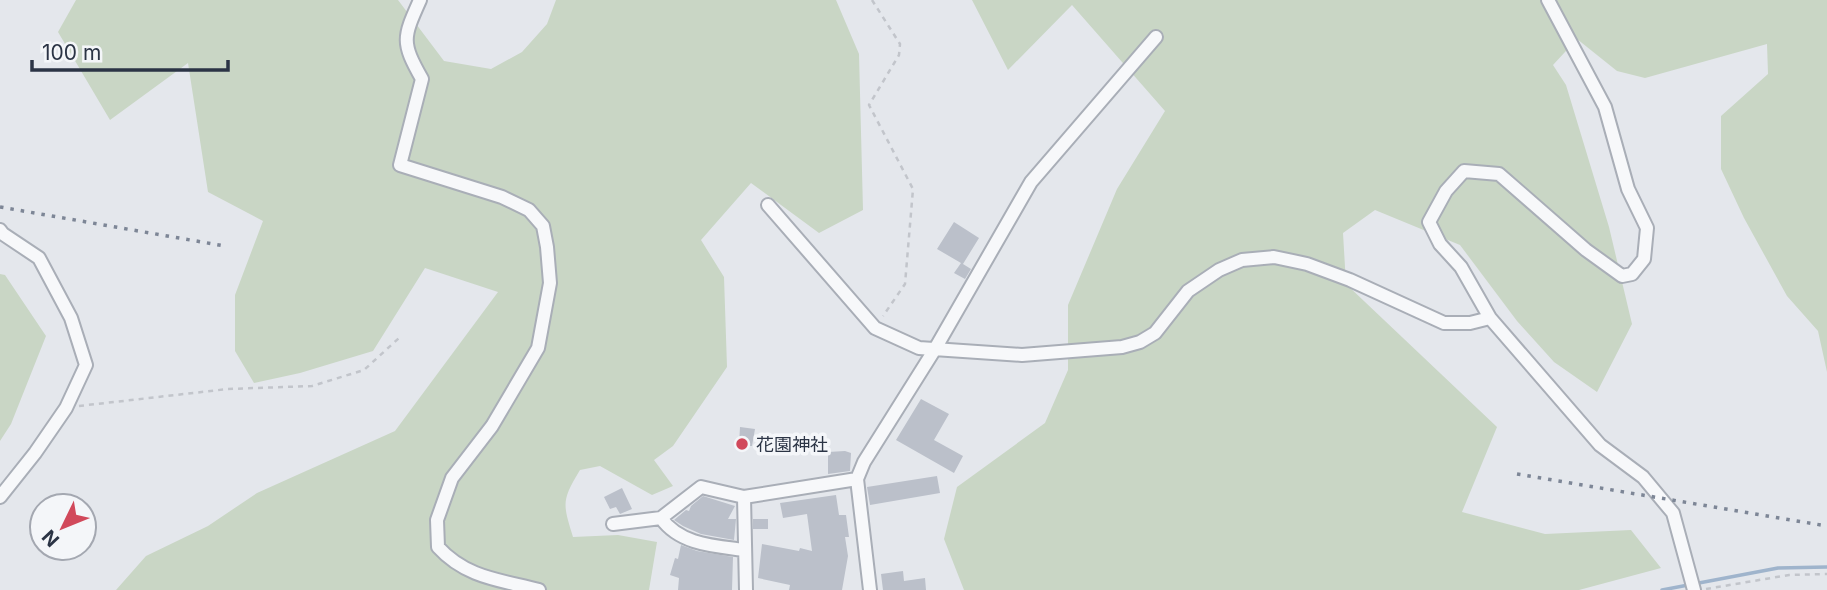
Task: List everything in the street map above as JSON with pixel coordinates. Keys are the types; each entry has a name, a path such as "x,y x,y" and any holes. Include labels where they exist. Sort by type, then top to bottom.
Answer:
{"street":[{"path":"420,0 407,30 408,54 422,79 400,165 502,197 529,210 543,226 550,284 538,348 492,426 452,478 437,520 438,547 449,560 467,571 539,590"},
{"path":"1548,0 1605,107 1628,189 1647,228 1644,259 1632,274 1622,276 1586,250 1499,174 1464,171 1446,191 1429,222 1440,244 1461,267 1490,318 1600,445 1643,477 1674,513 1695,586"},
{"path":"870,590 857,479 864,462 935,349 1031,182 1156,37"},
{"path":"768,205 875,328 919,348 1022,355 1131,345 1154,332 1188,290 1219,270 1242,260 1274,257 1307,264 1350,280 1444,323 1470,323 1490,318"},
{"path":"0,230 39,258 71,318 86,365 66,408 0,497"},
{"path":"612,524 661,518 701,487 744,497 857,479"},
{"path":"744,497 746,590"},
{"path":"661,518 670,531 699,543 745,550"}],"path":[{"path":"872,0 900,44 899,55 869,105 913,189 905,284 875,328"},
{"path":"66,408 228,389 312,386 365,370 399,338"},
{"path":"1695,586 1789,575 1827,575"}],"green space":[{"path":"76,0 398,0 444,61 491,69 522,52 547,24 556,0 836,0 859,54 863,210 819,233 751,183 701,240 724,277 727,367 673,446 654,460 673,486 652,495 600,466 580,470 569,489 566,509 573,537 618,535 657,542 649,590 116,590 146,556 208,526 257,493 395,431 498,292 425,268 373,351 300,373 254,383 235,351 235,295 263,221 208,192 188,63 110,120 58,32"},
{"path":"972,0 1827,0 1827,372 1818,331 1787,296 1744,218 1721,169 1721,116 1768,74 1767,44 1645,78 1617,71 1577,39 1553,65 1566,85 1609,227 1632,324 1597,392 1554,362 1517,321 1460,245 1375,210 1343,233 1346,284 1497,427 1462,512 1545,534 1631,530 1661,568 1579,590 964,590 944,539 957,487 1045,423 1068,370 1068,305 1117,189 1165,111 1072,5 1008,70"},
{"path":"0,274 5,275 46,336 11,424 0,441"}],"building":[{"path":"954,222 979,238 963,264 971,269 965,279 954,273 961,263 937,249"},
{"path":"921,399 949,414 934,440 963,456 954,473 896,440"},
{"path":"740,427 755,429 752,446 739,445"},
{"path":"828,452 851,453 850,471 828,474"},
{"path":"937,476 940,493 870,505 867,487"},
{"path":"622,488 632,509 620,514 616,507 610,509 604,497"},
{"path":"836,495 839,515 846,515 849,537 845,537 848,556 842,590 789,590 790,585 758,578 762,544 812,551 807,514 783,518 780,503"},
{"path":"703,496 735,506 728,519 736,519 734,540 701,534 674,520 686,510 689,511"},
{"path":"753,519 768,519 768,529 753,529"},
{"path":"681,545 697,551 733,557 732,590 678,590 679,578 670,575"},
{"path":"903,571 904,581 925,578 926,590 883,590 881,574"}],"waterway":[{"path":"1662,590 1778,568 1827,567"}],"railway":[{"path":"0,207 225,246"},
{"path":"1517,474 1827,526"}],"place":[{"name":"花園神社","path":"742,444"}]}
